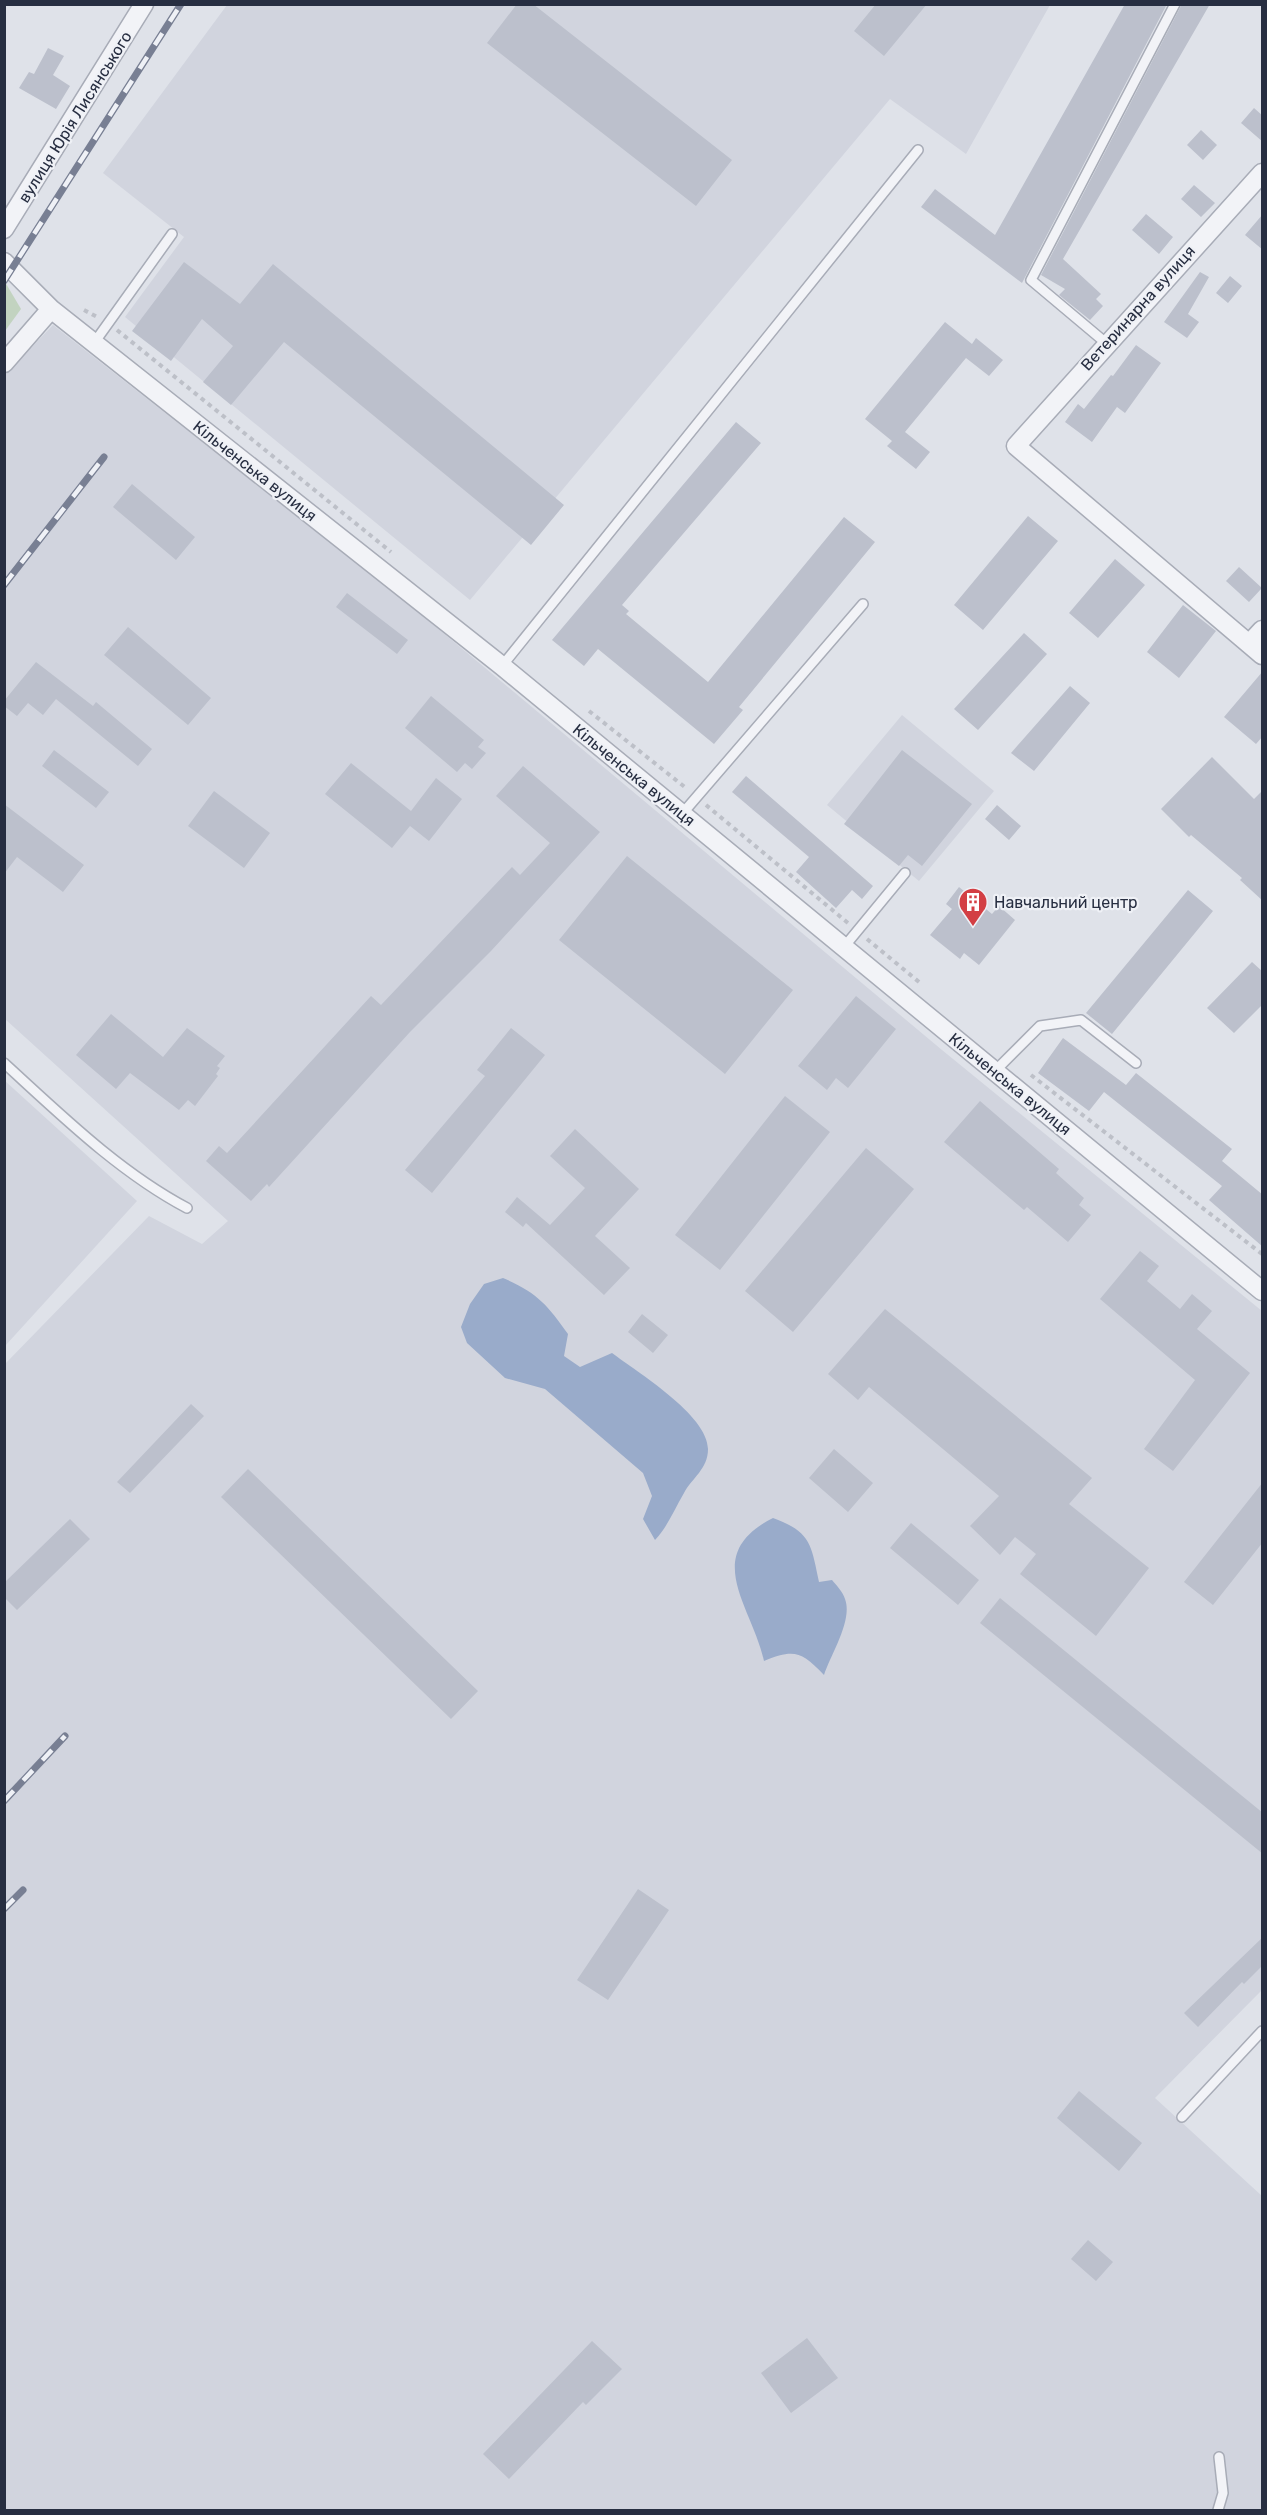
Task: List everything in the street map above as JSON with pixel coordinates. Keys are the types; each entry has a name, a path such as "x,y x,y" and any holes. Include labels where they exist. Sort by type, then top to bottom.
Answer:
{"street":[{"name":"вулиця Юрія Лисянського","path":"4,229 144,4"},
{"name":"Ветеринарна вулиця","path":"1256,650 1016,446 1263,173"},
{"name":"Кільченська вулиця","path":"4,262 51,309 502,666 1263,1291"},
{"path":"4,363 51,309"},
{"path":"1256,650 1263,630"}],"lane":[{"path":"1106,344 1030,280 1175,4"},
{"path":"502,666 918,150"},
{"path":"94,343 172,234"},
{"path":"682,814 863,604"},
{"path":"844,948 905,873"},
{"path":"995,1071 1040,1026 1081,1020 1136,1062"},
{"path":"4,1063 68,1121 153,1190 187,1208"},
{"path":"1182,2117 1263,2031"},
{"path":"1218,2457 1223,2493 1218,2511"}],"shaded area":[{"path":"227,5 1050,5 966,154 890,99 470,600 125,317 184,237 103,173"},
{"path":"53,325 405,601 942,1050 1262,1311 1262,1990 1155,2098 1262,2196 1262,2510 5,2510 5,1364 149,1216 202,1244 228,1221 5,1019 5,375"},
{"path":"902,715 994,791 919,881 827,805"},
{"path":"4,1080 137,1201 5,1346 4,1346"}],"green space":[{"path":"5,282 21,309 5,331"}],"water":[{"path":"503,1278 533,1294 554,1315 568,1334 564,1356 580,1367 612,1353 669,1395 697,1422 705,1436 708,1449 705,1462 655,1540 643,1519 652,1496 643,1473 545,1389 505,1378 467,1343 461,1327 470,1304 484,1284"},
{"path":"773,1518 786,1523 802,1534 811,1549 819,1582 832,1580 845,1599 847,1607 844,1627 824,1675 809,1661 797,1654 783,1655 764,1661 742,1601 735,1565 739,1548 751,1533"}],"building":[{"path":"517,4 533,4 732,160 696,206 487,43"},
{"path":"876,4 927,4 884,56 854,31"},
{"path":"1125,4 1167,4 1022,283 921,207 935,189 995,235"},
{"path":"1182,4 1210,4 1063,259 1101,294 1096,299 1103,306 1090,320 1059,295 1065,289 1041,275"},
{"path":"48,48 64,56 53,75 70,86 56,109 19,88 29,72 34,74"},
{"path":"1254,108 1263,116 1263,142 1241,123"},
{"path":"1201,130 1217,145 1203,160 1187,145"},
{"path":"1194,185 1215,203 1201,217 1181,199"},
{"path":"1146,214 1173,237 1159,254 1132,230"},
{"path":"1263,214 1263,250 1245,235"},
{"path":"184,262 240,304 273,264 564,505 531,545 284,342 231,405 203,382 233,346 202,319 171,361 132,331"},
{"path":"1200,272 1209,277 1188,314 1199,322 1187,338 1164,322"},
{"path":"1230,276 1242,286 1228,303 1216,293"},
{"path":"945,322 972,344 976,338 1003,360 989,376 966,358 905,432 930,452 916,469 887,446 892,441 865,419"},
{"path":"1136,345 1161,363 1125,413 1117,407 1092,442 1065,422 1078,404 1084,409"},
{"path":"736,422 761,443 622,605 629,611 626,614 708,682 844,517 875,542 739,707 743,710 714,744 598,649 584,666 552,640"},
{"path":"132,484 195,537 176,560 113,507"},
{"path":"1028,516 1058,541 983,630 954,605"},
{"path":"1115,559 1145,585 1098,638 1069,613"},
{"path":"1239,567 1262,588 1249,602 1226,581"},
{"path":"347,593 408,640 397,654 336,607"},
{"path":"1183,605 1216,631 1179,678 1147,652"},
{"path":"128,627 211,698 188,725 104,655"},
{"path":"1024,633 1047,654 978,730 954,709"},
{"path":"36,662 93,706 96,702 152,749 138,766 56,699 43,715 28,703 17,716 4,706 4,701"},
{"path":"1263,671 1263,736 1256,744 1224,717"},
{"path":"1070,686 1090,703 1034,771 1011,753"},
{"path":"431,696 484,740 478,747 486,753 472,769 465,763 457,772 405,728"},
{"path":"54,750 109,792 96,808 42,766"},
{"path":"902,750 972,804 922,866 908,855 899,866 844,824"},
{"path":"1212,757 1254,799 1263,790 1263,901 1240,880 1242,878 1191,835 1189,837 1161,809"},
{"path":"351,763 411,811 436,778 462,799 429,841 410,826 392,848 325,794"},
{"path":"523,766 600,832 491,951 410,1032 269,1187 267,1184 251,1201 206,1161 219,1146 227,1153 371,996 381,1005 512,867 520,875 550,843 496,796"},
{"path":"746,776 873,886 862,899 852,890 836,908 796,872 809,857 732,792"},
{"path":"214,791 270,833 244,868 188,826"},
{"path":"4,804 84,865 63,892 17,857 4,874"},
{"path":"997,805 1021,826 1009,840 985,819"},
{"path":"627,856 793,990 725,1074 559,940"},
{"name":"Навчальний центр","path":"959,887 992,914 999,906 1015,920 979,965 964,953 960,959 930,935 952,909 946,904"},
{"path":"1188,890 1213,911 1112,1034 1086,1013"},
{"path":"1252,962 1263,972 1263,1004 1234,1033 1207,1008"},
{"path":"856,996 896,1029 848,1088 836,1078 827,1090 798,1066"},
{"path":"111,1014 163,1057 187,1028 225,1056 217,1066 220,1068 216,1074 218,1076 195,1106 188,1100 179,1110 130,1073 116,1089 76,1055"},
{"path":"511,1028 545,1055 432,1193 405,1170 485,1076 477,1070"},
{"path":"1063,1038 1126,1085 1136,1073 1232,1149 1222,1161 1263,1195 1263,1247 1209,1200 1222,1186 1104,1092 1089,1111 1038,1073"},
{"path":"785,1096 830,1132 720,1270 675,1235"},
{"path":"980,1101 1059,1169 1056,1173 1084,1198 1079,1205 1091,1215 1068,1242 1027,1207 1024,1210 944,1142"},
{"path":"575,1129 639,1189 595,1236 630,1268 604,1295 526,1223 523,1227 505,1212 517,1197 550,1225 585,1188 550,1156"},
{"path":"866,1148 914,1189 793,1332 745,1291"},
{"path":"1140,1251 1159,1266 1147,1281 1180,1309 1192,1294 1212,1311 1197,1329 1250,1373 1173,1471 1144,1449 1195,1380 1100,1299"},
{"path":"885,1309 1092,1478 1069,1504 1149,1568 1096,1636 1020,1574 1036,1554 1015,1537 1000,1555 970,1526 999,1496 869,1387 858,1400 828,1374"},
{"path":"642,1314 668,1335 653,1353 628,1332"},
{"path":"191,1404 204,1416 130,1493 117,1482"},
{"path":"834,1449 873,1483 848,1512 809,1478"},
{"path":"248,1469 478,1691 451,1719 221,1497"},
{"path":"1263,1482 1263,1542 1213,1605 1184,1582"},
{"path":"70,1519 90,1539 17,1610 4,1597 4,1583"},
{"path":"911,1523 979,1580 958,1605 890,1548"},
{"path":"1000,1598 1263,1813 1263,1854 980,1623"},
{"path":"638,1889 669,1910 608,2000 577,1980"},
{"path":"1263,1937 1263,1965 1244,1984 1242,1982 1198,2027 1184,2013"},
{"path":"1079,2091 1142,2143 1119,2171 1057,2118"},
{"path":"1088,2240 1113,2262 1096,2281 1071,2259"},
{"path":"807,2338 838,2378 791,2413 761,2373"},
{"path":"592,2341 622,2369 586,2405 583,2402 509,2479 483,2454"}],"railway":[{"path":"4,281 181,4"},
{"path":"4,585 104,457"},
{"path":"4,1801 65,1736"},
{"path":"4,1909 23,1890"}],"place":[{"name":"Навчальний центр","path":"973,928"}]}
